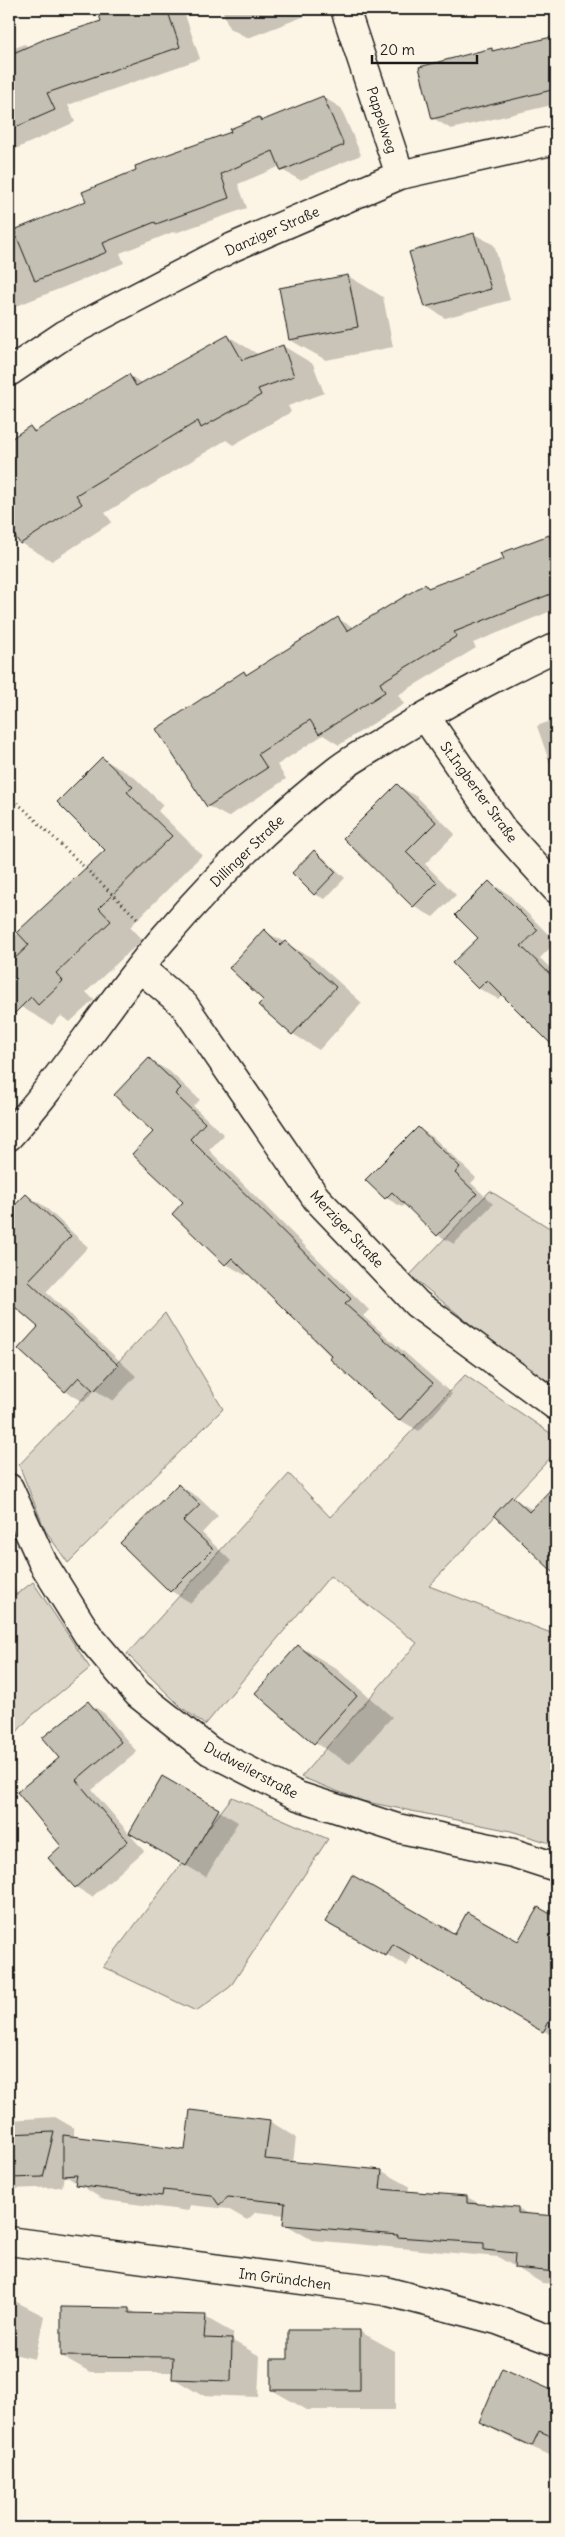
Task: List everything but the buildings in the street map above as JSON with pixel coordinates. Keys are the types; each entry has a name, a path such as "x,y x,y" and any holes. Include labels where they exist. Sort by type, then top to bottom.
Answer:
{"street":[{"name":"Pappelweg","path":"345,9 400,175"},
{"name":"Danziger Straße","path":"9,372 64,335 233,247 400,175 556,140"},
{"name":"Dillinger Straße","path":"9,1136 35,1108 161,941 222,874 282,816 340,768 484,681 556,647"},
{"name":"St.Ingberter Straße","path":"425,716 502,829 556,889"},
{"name":"Merziger Straße","path":"140,968 184,1005 316,1198 418,1304 556,1406"},
{"name":"Dudweilerstraße","path":"9,1488 43,1563 88,1634 138,1694 210,1750 307,1799 397,1828 513,1853 556,1867"},
{"name":"Im Gründchen","path":"9,2241 385,2291 497,2320 556,2342"}],"path":[{"path":"9,798 23,808 161,941"}],"shaded area":[{"path":"490,1191 556,1232 556,1387 507,1354 410,1275"},
{"path":"165,1313 223,1409 68,1563 45,1530 19,1465"},
{"path":"465,1375 556,1437 556,1452 429,1586 556,1635 556,1845 511,1831 362,1801 301,1777 417,1643 330,1576 205,1725 180,1706 127,1654 289,1474 330,1517"},
{"path":"33,1582 90,1668 30,1717 9,1741 9,1600"},
{"path":"232,1797 328,1839 230,1987 196,2011 103,1967"}]}
